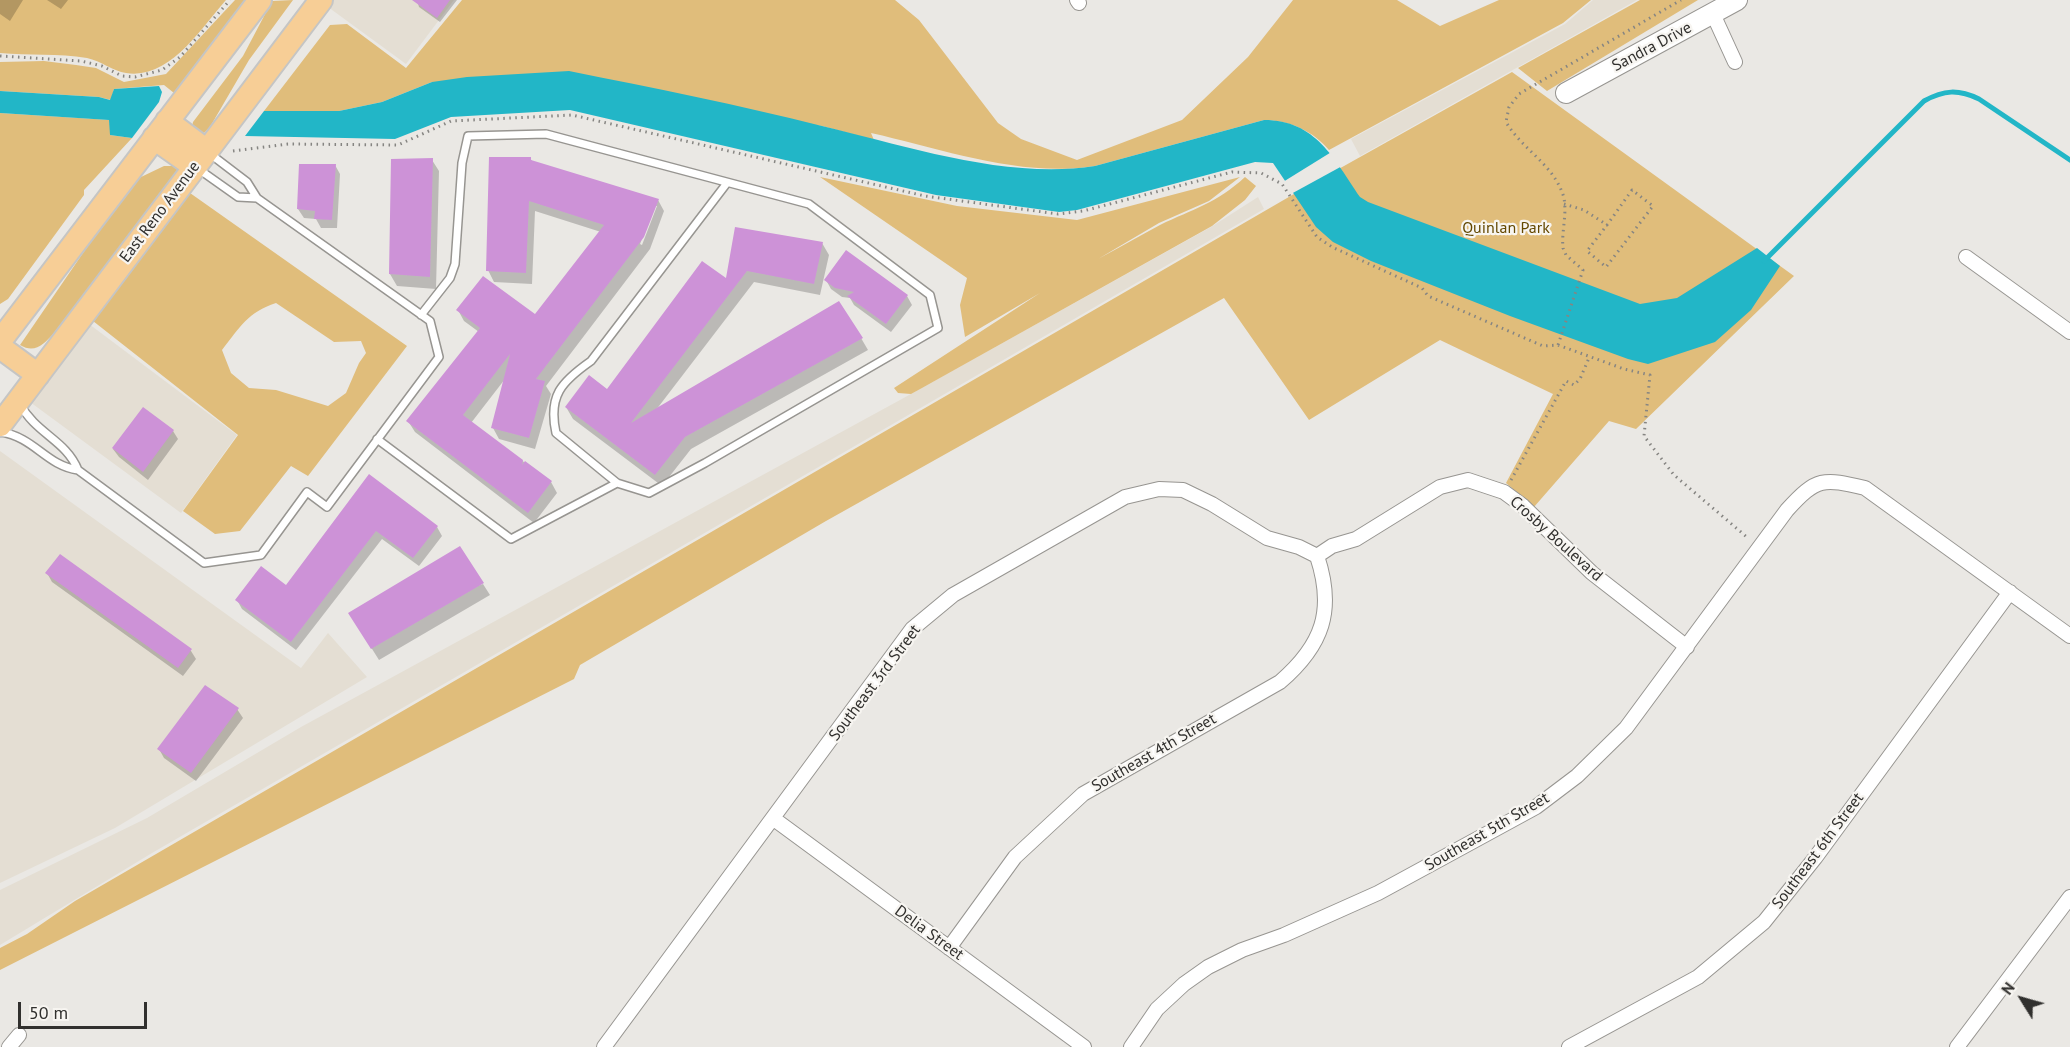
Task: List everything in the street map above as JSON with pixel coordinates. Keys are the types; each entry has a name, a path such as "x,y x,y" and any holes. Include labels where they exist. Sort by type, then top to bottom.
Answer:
{"main road":[{"path":"0,341 260,0"},
{"name":"East Reno Avenue","path":"0,425 321,0"},
{"path":"161,129 201,159"},
{"path":"0,347 38,375"}],"street":[{"name":"Sandra Drive","path":"1566,93 1737,0"},
{"path":"1713,14 1735,62"},
{"path":"1966,257 2070,332"},
{"name":"Crosby Boulevard","path":"1317,556 1332,546 1356,539 1440,487 1468,480 1504,492 1523,506 1592,573 1687,647"},
{"name":"Southeast 5th Street","path":"1131,1047 1157,1009 1184,984 1208,968 1242,950 1284,935 1378,893 1536,807 1609,747 1805,490 1825,480 1865,488 2010,592"},
{"name":"Southeast 3rd Street","path":"604,1047 912,629 953,595 1125,497 1159,489 1183,490 1268,538 1299,547 1317,556"},
{"name":"Southeast 4th Street","path":"949,948 1015,857 1083,794 1280,682 1302,663 1327,611 1325,579 1317,556"},
{"path":"2010,592 2070,636"},
{"name":"Southeast 6th Street","path":"1569,1047 1698,977 1764,922 1815,858 2010,592"},
{"name":"Delia Street","path":"774,819 1084,1047"},
{"path":"1957,1047 2070,897"},
{"path":"9,1047 19,1035"}],"lane":[{"path":"421,315 450,278 456,264 462,163 468,136 546,134 809,204 930,295 938,328 649,493 617,483 556,433 553,402 573,373 591,361 727,183"},
{"path":"201,159 238,197 257,198"},
{"path":"0,432 18,435 63,468 78,470 204,563 261,555 307,492 327,507 439,357 430,321 257,198 247,182 201,159"},
{"path":"18,401 28,420 72,455 78,470"},
{"path":"377,439 511,539 617,483"}],"path":[{"path":"0,56 81,61 102,66 122,76 135,77 162,70 180,57 230,0"},
{"path":"231,144 226,152 288,144 398,145 450,121 572,115 925,196 1058,214 1083,211 1232,172 1261,173 1282,184 1317,237 1332,247 1422,288 1428,296 1543,346 1558,345 1589,358 1650,375 1644,436 1674,475 1760,548"},
{"path":"1548,169 1563,193 1563,248 1566,255 1583,270 1583,277 1558,345"},
{"path":"1632,190 1653,206 1606,267 1587,251 1607,225 1632,190"},
{"path":"1564,204 1584,210 1607,225"},
{"path":"1504,492 1566,381 1574,385 1580,378 1589,358"}],"shaded area":[{"path":"333,0 454,0 406,64 328,7"},
{"path":"1593,0 1637,0 1360,156 1351,139 1565,24"},
{"path":"1258,197 1264,209 152,853 0,945 0,890 147,818 301,727 900,400 1211,227"},
{"path":"89,324 237,435 181,513 30,402"},
{"path":"0,451 301,668 328,633 367,677 115,828 0,883"}],"green space":[{"path":"0,0 226,0 183,50 170,60 142,73 126,73 87,58 0,53"},
{"path":"235,0 246,0 174,93 164,85 114,89 111,100 99,97 0,91 0,62 44,61 96,68 124,82 166,74"},
{"path":"293,0 249,60 210,127 204,133 192,127 193,122 243,56 272,1"},
{"path":"462,0 895,0 919,20 998,123 1021,139 1077,160 1182,120 1248,57 1293,0 1397,0 1440,26 1499,0 1591,0 1563,23 1329,150 1316,137 1300,128 1282,122 1264,120 1095,166 1067,169 1039,168 982,160 871,133 874,140 822,126 432,82 382,102 339,111 264,111 330,25 347,24 406,68"},
{"path":"1640,0 1698,0 1547,91 1518,68"},
{"name":"Quinlan Park","path":"1512,72 1794,276 1636,429 1609,421 1534,507 1506,483 1553,394 1440,340 1309,420 1224,298 826,521 580,665 574,679 0,970 0,948 27,934 75,901 1294,194"},
{"path":"0,113 110,120 110,135 132,138 84,190 84,195 8,299 0,304"},
{"path":"164,166 175,166 178,171 54,333 43,344 35,348 25,348 20,345 122,196 141,177"},
{"path":"820,177 957,206 1077,220 1240,177 1209,201 1159,223 1098,259 1160,225 1215,199 1245,177 1256,186 1245,200 1212,226 911,394 898,393 894,388 1040,293 965,337 960,305 967,278"},
{"path":"190,193 407,346 308,476 291,466 240,531 215,534 183,511 238,435 93,321","holes":["276,303 334,342 361,341 366,353 346,393 328,406 276,390 249,388 231,373 222,350 251,316"]}],"water":[{"path":"569,71 759,111 957,159 1027,168 1061,169 1095,166 1264,120 1282,122 1310,134 1322,144 1360,197 1368,202 1640,304 1677,298 1757,248 1780,266 1751,310 1715,342 1648,364 1628,359 1510,316 1371,261 1333,242 1316,227 1273,163 1255,162 1077,210 1059,212 936,195 570,110 451,117 395,139 245,136 264,111 339,111 382,102 432,82 467,77"},
{"path":"159,86 162,92 159,102 132,138 110,135 109,120 0,113 0,91 99,97 110,100 114,89"}],"pier":[{"path":"1333,151 1344,165 1291,194 1283,182"}],"building":[{"path":"412,0 450,0 437,18"},
{"path":"489,157 531,157 531,160 659,199 644,237 536,379 545,381 529,438 491,428 510,354 463,415 523,460 522,465 525,461 552,481 528,513 406,421 480,328 456,310 483,276 535,314 604,225 529,201 526,273 486,271"},
{"path":"433,158 430,277 389,274 391,159"},
{"path":"299,164 336,164 332,220 314,219 315,211 297,209"},
{"path":"735,227 823,242 814,284 747,271 631,423 839,301 863,338 685,437 655,475 565,407 589,375 607,389 702,261 726,278"},
{"path":"846,250 908,295 886,324 847,296 854,292 835,288 824,280"},
{"path":"143,407 174,430 143,472 112,448"},
{"path":"369,474 438,526 413,558 376,531 291,642 235,600 261,566 286,585"},
{"path":"460,546 484,583 371,649 348,613"},
{"path":"60,554 192,649 178,668 45,573"},
{"path":"205,685 239,708 191,773 157,749"}],"waterway":[{"path":"1764,261 1924,101 1938,95 1958,92 1979,99 2070,160"}]}
